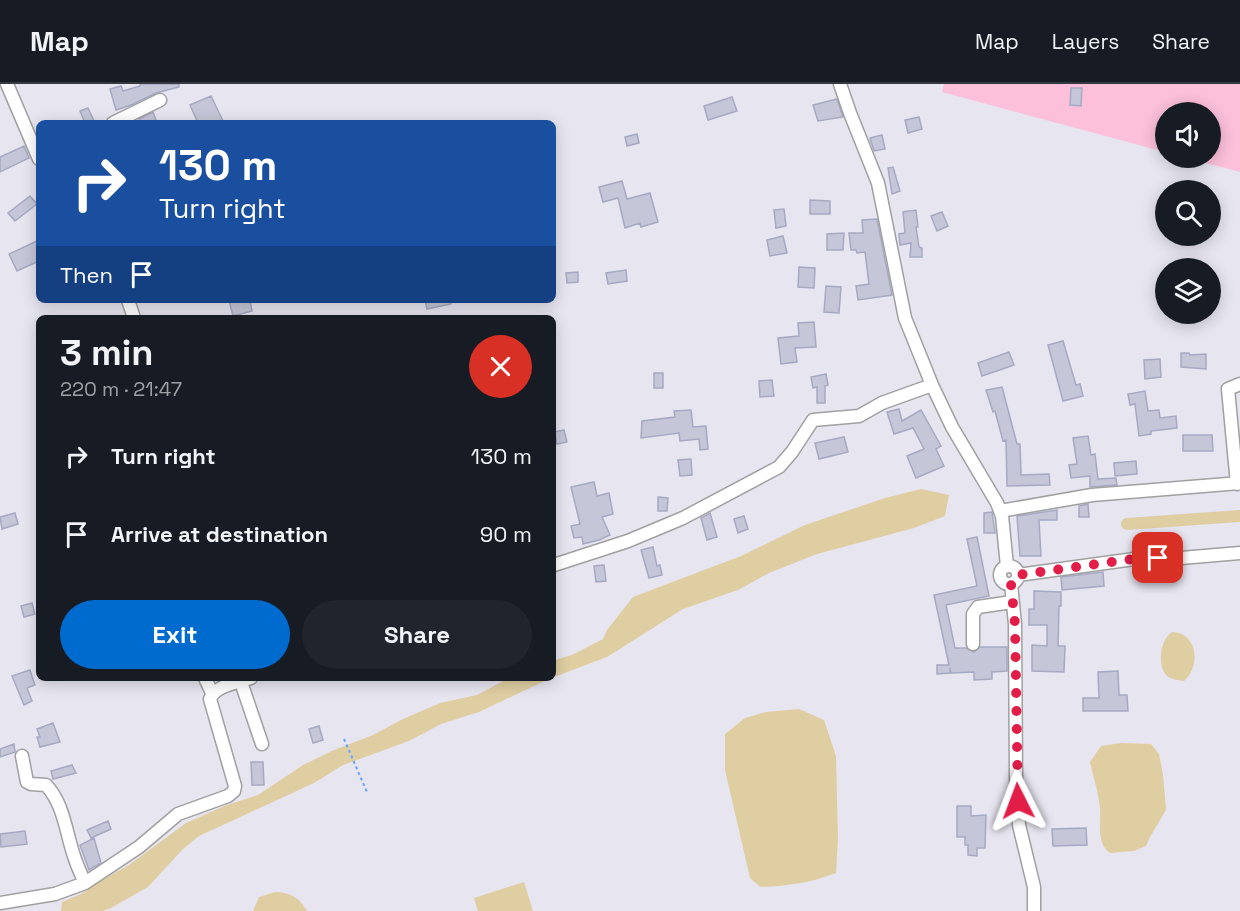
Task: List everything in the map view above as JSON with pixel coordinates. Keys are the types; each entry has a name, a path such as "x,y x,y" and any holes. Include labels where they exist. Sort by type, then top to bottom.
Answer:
{"street":[{"path":"7,84 36,152"},
{"path":"840,84 878,183 905,318 952,427 981,473 1000,511 1005,532 1007,566 1001,570 999,576 1005,584 1015,580 1134,559 1240,553"},
{"path":"119,120 160,100"},
{"path":"1000,511 1092,495 1238,484 1228,389 1240,384"},
{"path":"556,564 628,541 683,518 779,467 813,420 859,416 882,404 932,385"},
{"path":"1015,580 1012,602 1015,624 1016,778 1019,825 1034,887 1034,911"},
{"path":"973,644 973,614 978,607 1012,602"},
{"path":"0,903 55,894 85,883 139,848 178,814 228,796 234,791 235,786 210,699 212,693 207,681"},
{"path":"212,693 243,681"},
{"path":"246,681 262,744"},
{"path":"22,756 27,782 46,785 52,792 85,883"}],"path":[{"path":"344,740 367,792"}],"shaded area":[{"path":"944,84 1240,84 1240,172 1221,167 1221,102 1155,102 1155,149 942,92"},
{"path":"921,489 949,495 945,516 914,528 817,554 769,573 738,590 683,609 607,657 556,676 556,659 572,655 603,639 607,630 633,597 741,556 805,525 885,498"},
{"path":"1172,632 1187,638 1194,651 1193,667 1184,681 1168,677 1161,665 1162,646"},
{"path":"503,681 545,681 479,712 441,724 409,741 343,765 314,783 199,836 182,850 148,887 111,908 103,911 61,911 62,902 81,894 129,865 186,823 227,805 258,795 303,765 373,735 403,719 440,703 477,695"},
{"path":"799,709 824,720 836,756 838,839 836,873 798,883 760,887 750,878 725,770 725,734 745,718 766,712"},
{"path":"1121,743 1151,744 1159,754 1166,810 1146,846 1134,851 1110,853 1101,839 1099,803 1090,762 1101,746"},
{"path":"524,882 533,911 478,911 474,898"},
{"path":"275,892 294,897 307,911 253,911 259,897"}],"building":[{"path":"140,84 179,84 179,87 156,93 116,110 110,89 121,86 123,91 140,86"},
{"path":"1071,88 1082,88 1081,106 1070,105"},
{"path":"211,96 223,120 197,120 190,105"},
{"path":"732,97 737,111 708,120 704,106"},
{"path":"837,99 843,117 818,121 813,105"},
{"path":"88,108 94,120 84,120 80,111"},
{"path":"153,112 156,120 139,120"},
{"path":"919,117 922,129 908,133 905,120"},
{"path":"637,134 639,143 627,146 625,137"},
{"path":"882,135 885,149 874,151 870,138"},
{"path":"24,146 29,158 0,172 0,157"},
{"path":"893,167 900,191 892,194 888,168"},
{"path":"622,181 627,199 650,193 658,222 641,227 640,223 625,228 618,198 603,202 599,187"},
{"path":"30,196 36,203 15,221 8,213"},
{"path":"810,200 830,201 830,214 810,214"},
{"path":"784,209 786,226 776,228 774,210"},
{"path":"916,210 918,227 916,227 922,257 910,257 911,243 900,245 899,234 905,233 903,212"},
{"path":"942,212 948,226 937,231 931,216"},
{"path":"877,219 892,295 858,300 856,286 869,284 865,252 857,253 856,250 851,250 849,233 863,233 862,220"},
{"path":"844,233 843,250 827,250 827,234"},
{"path":"783,236 787,253 770,256 767,240"},
{"path":"36,241 36,262 17,271 9,254"},
{"path":"799,267 815,268 814,288 798,287"},
{"path":"626,270 627,281 608,284 606,273"},
{"path":"578,272 578,282 567,283 566,273"},
{"path":"826,286 841,287 839,313 824,312"},
{"path":"230,303 251,303 252,311 233,315"},
{"path":"426,303 451,303 451,304 427,309"},
{"path":"814,322 816,347 795,348 797,362 781,364 778,338 799,336 798,323"},
{"path":"1063,341 1076,385 1080,384 1083,396 1063,401 1048,345"},
{"path":"1009,352 1014,365 982,376 978,363"},
{"path":"1181,353 1206,354 1206,369 1181,367"},
{"path":"1160,359 1161,377 1145,379 1144,360"},
{"path":"654,373 663,373 663,388 654,388"},
{"path":"826,374 828,385 825,386 825,403 817,403 817,387 813,388 811,377"},
{"path":"772,380 774,396 760,397 759,381"},
{"path":"1002,387 1017,444 1020,444 1021,475 1049,474 1050,485 1007,486 1006,440 1003,441 995,411 993,412 986,390"},
{"path":"1145,391 1148,411 1159,410 1160,418 1176,416 1177,428 1151,431 1151,434 1139,436 1135,404 1130,405 1128,394"},
{"path":"899,409 902,421 921,410 941,446 936,449 944,466 916,478 907,456 924,449 913,428 894,434 887,412"},
{"path":"691,410 693,427 706,426 708,449 700,450 699,439 680,441 679,433 641,438 642,421 675,417 674,411"},
{"path":"564,430 567,442 557,444 556,432"},
{"path":"1183,435 1212,435 1213,451 1183,451"},
{"path":"1088,436 1091,455 1095,454 1098,479 1116,478 1117,485 1090,487 1090,476 1071,478 1069,465 1077,464 1073,438"},
{"path":"844,437 848,452 819,459 815,443"},
{"path":"691,459 692,475 680,476 678,460"},
{"path":"1136,461 1137,474 1115,476 1114,463"},
{"path":"594,482 597,496 609,493 613,514 602,517 610,535 583,544 582,537 574,538 571,526 580,524 571,487"},
{"path":"658,497 668,498 667,511 658,511"},
{"path":"1088,504 1089,517 1079,517 1079,506"},
{"path":"1057,510 1057,520 1039,520 1041,556 1020,556 1017,516"},
{"path":"992,512 995,533 984,533 984,513"},
{"path":"15,513 18,524 2,529 0,517"},
{"path":"710,513 717,537 707,540 701,518"},
{"path":"744,516 748,529 738,533 734,519"},
{"path":"977,537 989,596 946,605 955,648 966,648 974,652 980,647 1007,647 1007,671 992,672 992,679 974,680 974,672 951,673 950,668 950,673 937,674 937,665 949,665 934,595 977,586 967,539"},
{"path":"653,547 657,566 660,565 662,575 649,578 641,550"},
{"path":"604,565 606,581 596,582 594,566"},
{"path":"1103,572 1104,586 1062,590 1061,577"},
{"path":"1034,591 1061,592 1058,646 1065,646 1064,672 1032,671 1032,645 1047,646 1047,625 1029,625 1029,609 1034,609"},
{"path":"32,603 35,614 24,617 21,606"},
{"path":"30,670 35,685 27,688 32,701 24,705 12,676"},
{"path":"1118,671 1119,695 1127,695 1128,711 1083,711 1083,698 1099,698 1098,672"},
{"path":"53,723 60,742 40,747 37,729"},
{"path":"319,726 323,740 313,743 309,729"},
{"path":"14,744 15,752 0,757 0,749"},
{"path":"251,762 263,762 264,785 252,785"},
{"path":"72,765 76,773 53,779 51,771"},
{"path":"957,806 971,806 971,816 986,815 985,848 977,848 977,856 968,855 965,837 957,837"},
{"path":"108,821 111,829 91,838 87,830"},
{"path":"1086,828 1087,845 1053,846 1052,829"},
{"path":"25,831 27,844 1,847 0,834"},
{"path":"94,838 101,863 89,870 80,845"}],"waterway":[{"path":"1127,524 1240,516"}],"route":[{"path":"1018,801 1015,624 1011,584 1016,581 1018,575 1083,565 1158,558"}]}
